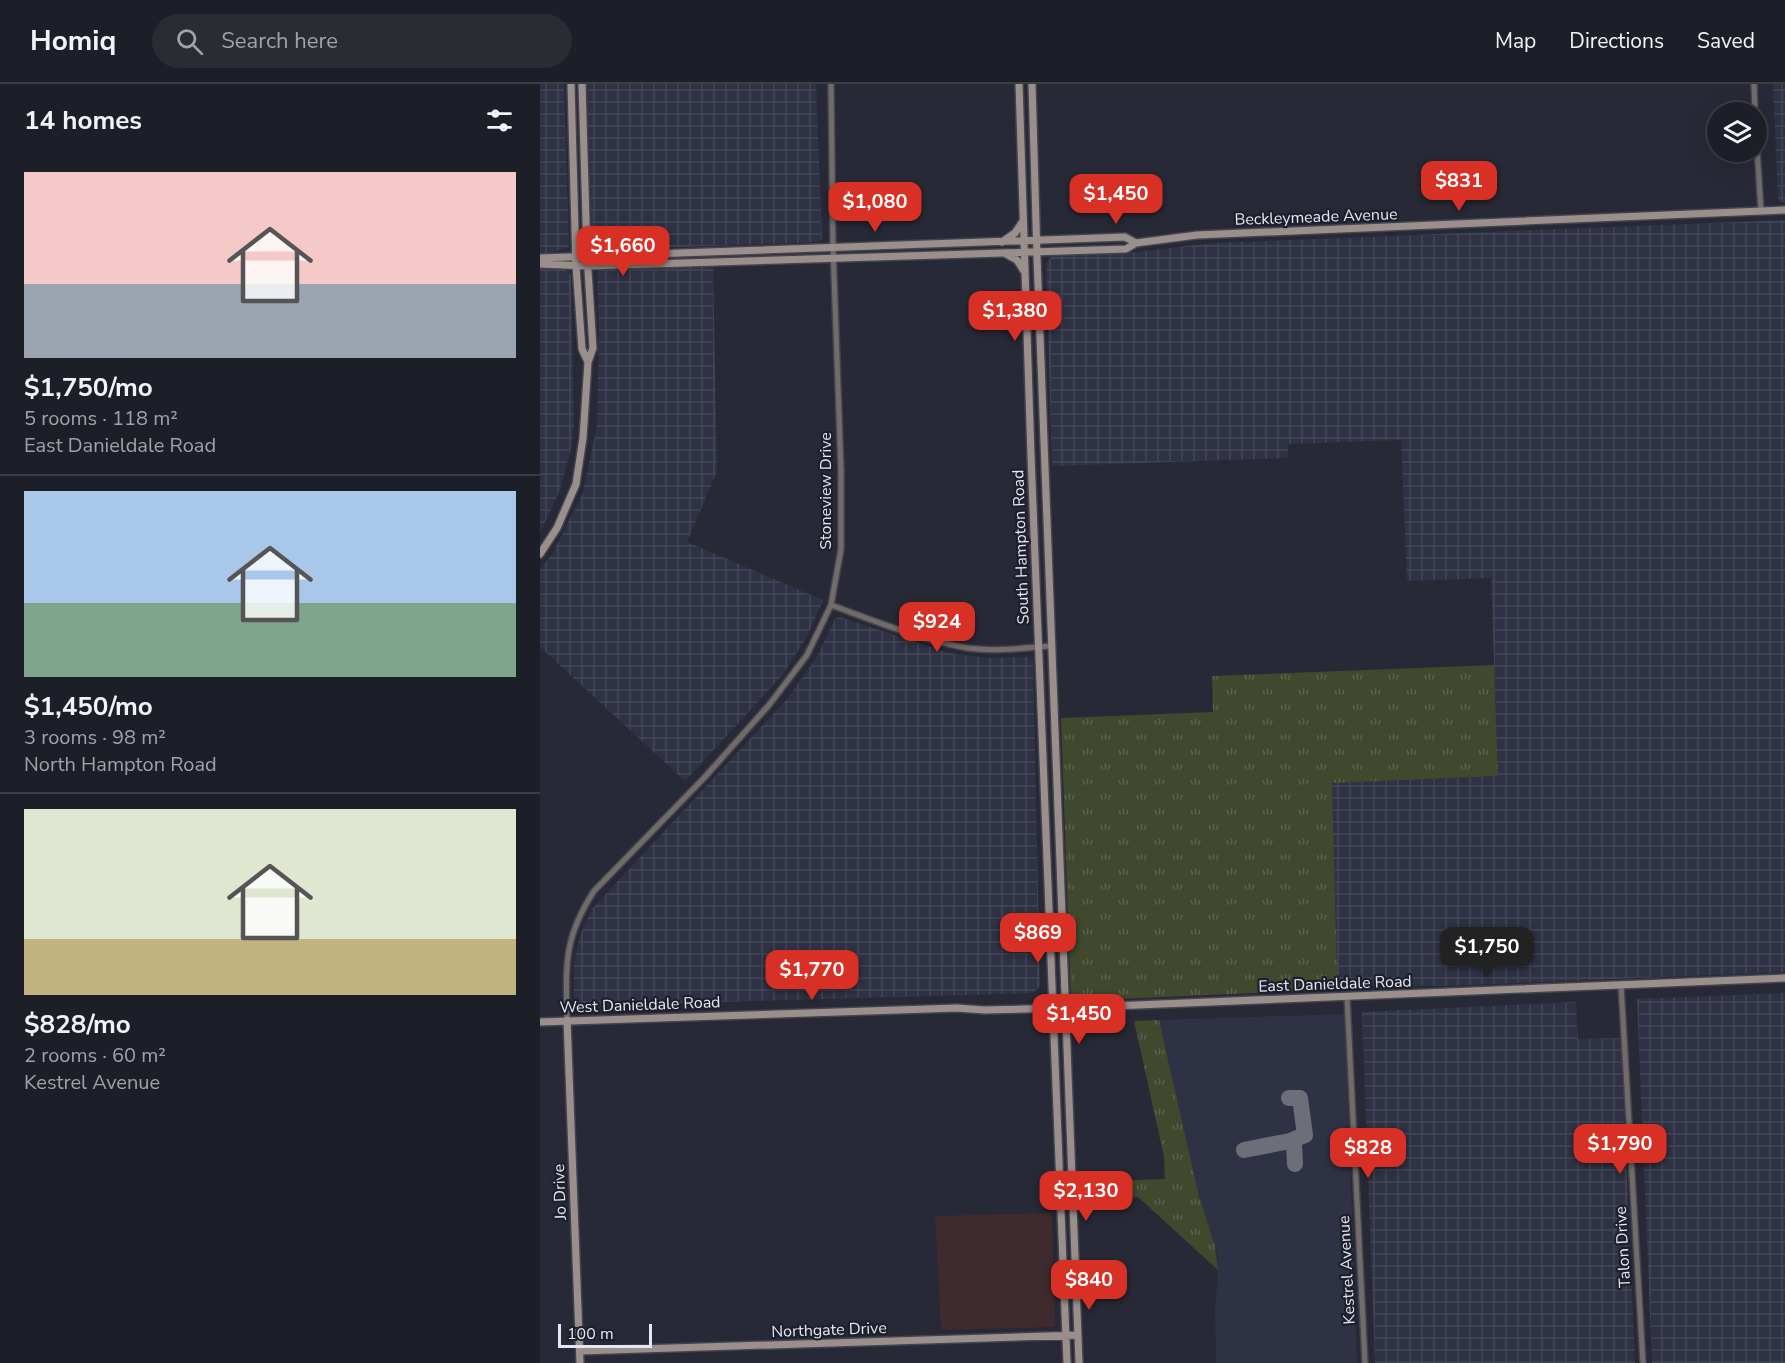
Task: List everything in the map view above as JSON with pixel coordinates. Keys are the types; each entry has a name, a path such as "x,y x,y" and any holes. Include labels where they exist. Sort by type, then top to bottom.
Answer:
{"street":[{"path":"571,84 576,266 582,349 588,362"},
{"path":"540,554 557,528 576,484 583,438 588,362 593,348 587,255 582,84"},
{"name":"Stoneview Drive","path":"567,1020 567,955 571,935 583,908 594,891 704,778 770,705 807,655 831,605 841,549 831,84"},
{"path":"1754,84 1755,102"},
{"path":"1019,88 1032,88"},
{"name":"South Hampton Road","path":"1019,88 1067,1363"},
{"name":"South Hampton Road","path":"1032,88 1079,1363"},
{"path":"1758,162 1761,211"},
{"name":"Beckleymeade Avenue","path":"540,264 588,266 1126,249 1136,243 1197,235 1785,210"},
{"path":"1002,242 1015,233 1023,221"},
{"name":"Beckleymeade Avenue","path":"540,258 1125,237 1136,243"},
{"path":"710,251 710,262"},
{"path":"1002,252 1017,260 1025,272"},
{"path":"831,605 938,642 970,648 999,650 1051,646"},
{"path":"1045,824 1058,824"},
{"name":"East Danieldale Road","path":"1065,1008 1785,978"},
{"name":"Talon Drive","path":"1621,985 1643,1363"},
{"name":"Kestrel Avenue","path":"1347,997 1365,1363"},
{"name":"West Danieldale Road","path":"540,1022 957,1008 984,1010 1065,1008"},
{"name":"Jo Drive","path":"567,1020 580,1363"},
{"path":"1058,1153 1071,1153"},
{"path":"1062,1251 1074,1251"},
{"name":"Northgate Drive","path":"580,1351 1078,1335"}],"shaded area":[{"path":"540,84 564,84 569,247 549,253 540,253"},
{"path":"587,84 816,84 822,239 819,242 597,250 592,245"},
{"path":"1773,84 1785,84 1785,204 1778,199"},
{"path":"1785,220 1785,972 1445,986 1327,986 1337,975 1332,783 1498,776 1491,578 1407,581 1401,440 1288,444 1288,458 1052,466 1046,263 1053,255 1135,252 1214,243"},
{"path":"713,263 717,471 687,542 823,600 807,637 781,677 685,781 540,647 540,569 552,554 582,495 597,426 599,331 597,270 603,266"},
{"path":"540,269 566,270 571,275 574,424 572,445 560,490 540,533"},
{"path":"840,617 949,653 985,658 1028,657 1033,661 1040,986 1033,993 578,1006 574,1001 574,963 580,935 592,909 788,698 818,655 835,619"},
{"path":"1785,993 1785,1363 1652,1363 1637,999"},
{"path":"1576,1002 1578,1039 1621,1038 1635,1363 1375,1363 1362,1012"},
{"path":"1345,1014 1357,1363 1216,1363 1217,1253 1199,1196 1159,1020"},
{"path":"1052,1213 1055,1327 941,1330 935,1216"}],"green space":[{"path":"1494,665 1498,776 1332,783 1337,975 1323,990 1071,1001 1061,718 1213,712 1212,676"},
{"path":"1159,1020 1199,1196 1215,1246 1218,1270 1138,1197 1084,1199 1084,1182 1165,1179 1164,1157 1134,1021"}],"taxiway":[{"path":"1244,1150 1290,1141 1305,1135 1300,1098 1289,1098"},
{"path":"1290,1141 1294,1144 1295,1164"}]}
